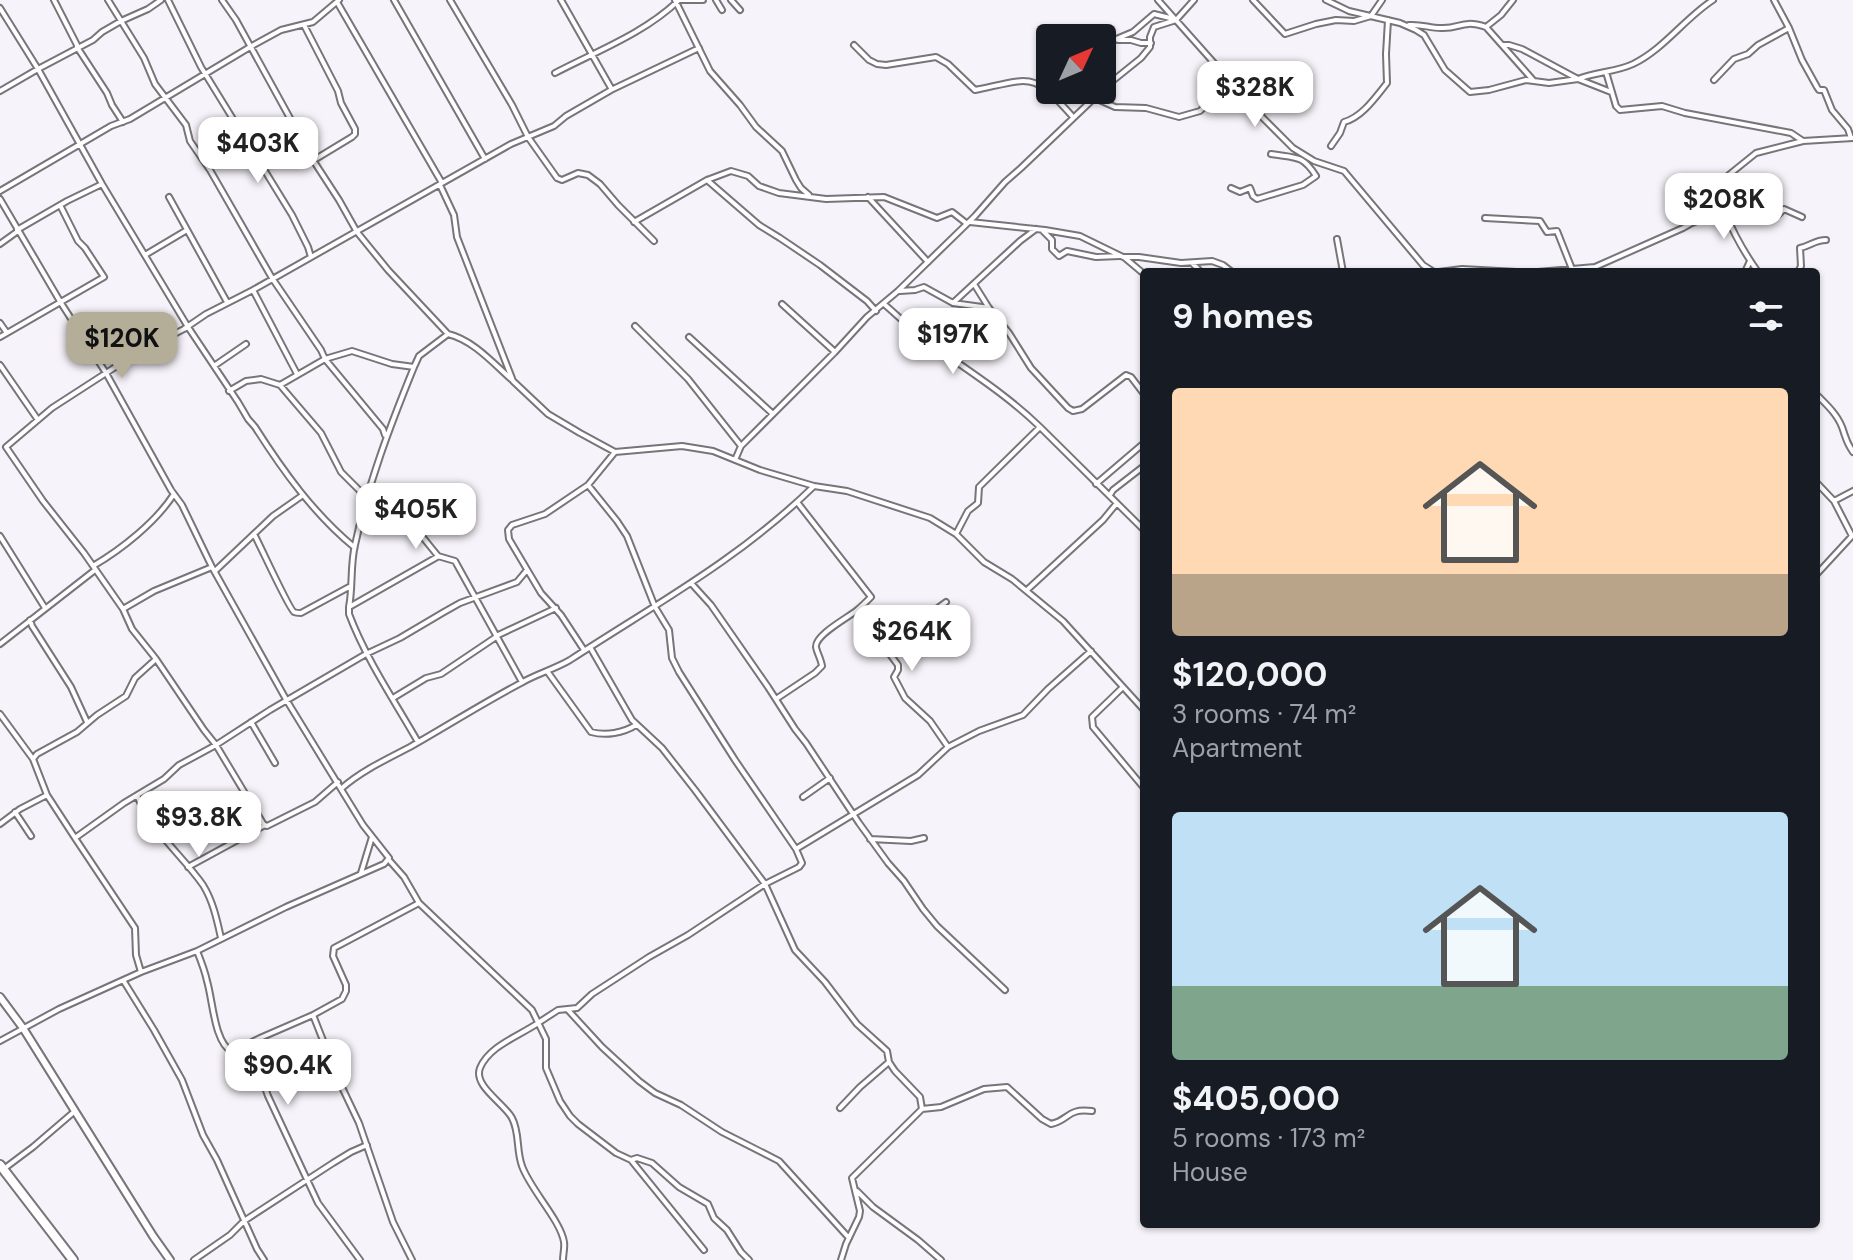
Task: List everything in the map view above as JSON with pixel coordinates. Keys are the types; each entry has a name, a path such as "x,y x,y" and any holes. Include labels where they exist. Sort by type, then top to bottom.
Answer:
{"highway":[{"path":"2,1167 73,1260"}],"street":[{"path":"54,0 123,122"},
{"path":"108,0 144,58 153,81 186,125 190,141 272,278 325,359 383,429 386,437"},
{"path":"0,91 161,0"},
{"path":"168,0 205,74 292,215 311,257"},
{"path":"222,0 357,232 396,280 448,334 476,348 548,414 615,452 682,446 713,451 814,486 847,491 930,518 956,534 984,562 1027,590 1063,621 1140,705"},
{"path":"394,0 485,159"},
{"path":"450,0 528,137 557,178 562,180 578,173 588,175 654,241"},
{"path":"561,0 612,89"},
{"path":"555,73 621,40 677,1 703,0"},
{"path":"716,0 722,10"},
{"path":"731,0 740,10"},
{"path":"1158,0 1293,148 1314,161 1344,171 1423,265 1429,268"},
{"path":"1116,77 1141,58 1151,43 1154,27 1176,20 1194,0"},
{"path":"1253,0 1285,34 1316,24 1336,20 1354,21 1371,16 1382,0"},
{"path":"1326,0 1349,11 1406,25 1424,35 1445,70 1470,92 1526,80 1549,83 1578,79 1635,63 1713,0"},
{"path":"1486,27 1513,0"},
{"path":"1584,268 1605,264 1704,219 1713,209 1725,178 1756,153 1803,141 1852,138 1832,110 1824,90 1817,87 1774,0"},
{"path":"0,191 281,30 313,22 337,1 441,184 454,215 457,237 513,381"},
{"path":"677,1 710,71 756,127 782,151 801,188 811,196"},
{"path":"0,8 102,184 229,391 303,495 354,547"},
{"path":"1116,40 1133,32 1154,14 1176,20"},
{"path":"1331,146 1344,122 1368,106 1387,83 1388,20"},
{"path":"1406,25 1425,24 1439,28 1469,22 1486,27 1534,81"},
{"path":"304,25 355,129 352,137 313,160"},
{"path":"1714,80 1734,59 1748,54 1789,28"},
{"path":"1116,40 1151,43"},
{"path":"854,45 877,64 936,57 948,64 975,90 1008,82 1036,82"},
{"path":"1503,45 1522,49 1578,79 1611,92"},
{"path":"265,825 216,745 132,629 123,609 3,447 61,401 137,353 485,159 554,126 612,89 699,48"},
{"path":"1606,72 1620,110 1662,106 1791,133 1803,141"},
{"path":"1108,104 1146,108 1179,117 1200,111 1231,81"},
{"path":"1061,104 1073,117"},
{"path":"735,460 741,446 1005,182 1088,104"},
{"path":"1231,188 1240,192 1250,188 1257,199 1303,185 1316,176 1307,162 1301,159 1271,154"},
{"path":"634,222 707,180 731,171 748,176 759,186 779,193 826,199 884,197 937,218 952,212 967,222 1080,236 1122,256 1140,271"},
{"path":"707,180 759,225 820,265 876,311"},
{"path":"0,244 60,205 102,184"},
{"path":"169,197 227,302"},
{"path":"868,197 928,262"},
{"path":"1718,198 1755,268"},
{"path":"1690,224 1700,210 1718,198"},
{"path":"1723,207 1764,198 1773,215 1784,209 1802,217"},
{"path":"0,199 182,505 287,701 372,837 404,877 419,903 532,1010 546,1039 546,1068 565,1108 578,1124 616,1153 631,1160 704,1250"},
{"path":"0,337 104,277 78,241 60,205"},
{"path":"1485,218 1540,221 1547,232 1557,231 1572,268"},
{"path":"1039,229 1052,240 1052,249 1059,256 1067,251 1096,257 1217,262 1226,268"},
{"path":"953,303 1020,241 1039,229"},
{"path":"145,255 187,230"},
{"path":"1337,239 1342,268"},
{"path":"1800,268 1800,248 1808,247 1817,240 1826,240"},
{"path":"1747,268 1750,261"},
{"path":"1192,263 1197,268"},
{"path":"974,284 1031,368 1068,408 1073,411 1082,409 1126,375 1140,389"},
{"path":"898,291 924,287 953,303 989,308"},
{"path":"253,290 297,374"},
{"path":"782,304 835,352"},
{"path":"884,304 928,342 1004,395 1140,526"},
{"path":"0,323 7,333"},
{"path":"635,326 688,379 741,446"},
{"path":"418,742 366,654 352,623 350,586 354,547 366,497 386,437 419,356 448,334"},
{"path":"689,337 773,414"},
{"path":"214,366 246,344"},
{"path":"280,385 325,359 352,351 392,364 414,367"},
{"path":"0,365 38,420"},
{"path":"229,391 246,381 261,379 280,385 321,433 341,472 366,497"},
{"path":"1820,398 1842,427 1844,439 1853,452"},
{"path":"956,534 968,511 978,503 979,487 1040,427"},
{"path":"1096,484 1140,446"},
{"path":"615,452 588,485 545,514 510,527 507,535 546,600 556,608 587,648 636,725 662,748 765,884 795,950 825,982 857,1024 887,1051 895,1071 920,1097 922,1109"},
{"path":"1110,495 1140,469"},
{"path":"563,1260 563,1239 559,1229 525,1174 513,1119 478,1078 484,1062 494,1050 558,1010 577,1008 592,994 765,884 799,867 802,860 679,672 672,658 669,630 655,607 627,536 588,485"},
{"path":"342,788 381,762 522,682 570,660 655,607 732,556 814,486"},
{"path":"1820,486 1834,501 1852,536 1820,571"},
{"path":"368,490 408,519 438,556 455,561 522,682"},
{"path":"1834,501 1853,491"},
{"path":"0,644 151,522 174,494"},
{"path":"123,609 154,591 214,569 273,516 303,495"},
{"path":"776,699 822,666 817,641 871,597 797,502"},
{"path":"1027,590 1103,520 1117,503"},
{"path":"254,534 295,612 301,613 350,586"},
{"path":"0,536 45,608"},
{"path":"349,607 438,556"},
{"path":"75,838 164,779 179,765 251,722 444,612 517,582 527,570"},
{"path":"691,583 711,605 870,839 937,926 1005,990"},
{"path":"884,647 946,602"},
{"path":"393,698 426,678 441,674 496,637 556,608"},
{"path":"857,610 898,665 894,677 905,698 930,721 948,747"},
{"path":"30,620 71,687 88,722"},
{"path":"796,849 918,775 948,747 979,731 1023,715 1091,651"},
{"path":"33,759 126,696 135,678 156,659"},
{"path":"547,671 591,732 620,733 636,725"},
{"path":"1124,686 1092,717 1093,727 1140,783"},
{"path":"0,714 33,759 47,795 135,928 141,972"},
{"path":"251,722 275,763"},
{"path":"803,797 830,778"},
{"path":"188,867 315,802 338,782"},
{"path":"0,824 47,795"},
{"path":"137,795 142,806 202,884 221,938"},
{"path":"15,812 31,836"},
{"path":"360,875 372,837"},
{"path":"870,839 911,841 924,838"},
{"path":"0,1041 59,1009 197,951 389,860"},
{"path":"197,951 208,982 217,1025 225,1048 232,1052 335,1004 346,994 346,982 333,956 334,948 419,903"},
{"path":"123,980 182,1080 203,1135 264,1260"},
{"path":"0,997 23,1028 170,1260"},
{"path":"567,1010 602,1047 655,1093 779,1161 849,1238"},
{"path":"313,1015 359,1123 393,1222 412,1260"},
{"path":"249,1043 268,1096 306,1180 324,1214 360,1260"},
{"path":"840,1108 889,1062"},
{"path":"841,1260 860,1211 852,1178 922,1109 941,1107 984,1089 1004,1086 1051,1124 1059,1122 1070,1112 1092,1111"},
{"path":"2,1167 33,1147 75,1111"},
{"path":"194,1260 230,1235 244,1221 351,1152 367,1145"},
{"path":"631,1160 637,1158 652,1163 679,1187 705,1202 714,1218 749,1260"},
{"path":"854,1189 941,1260"}]}
